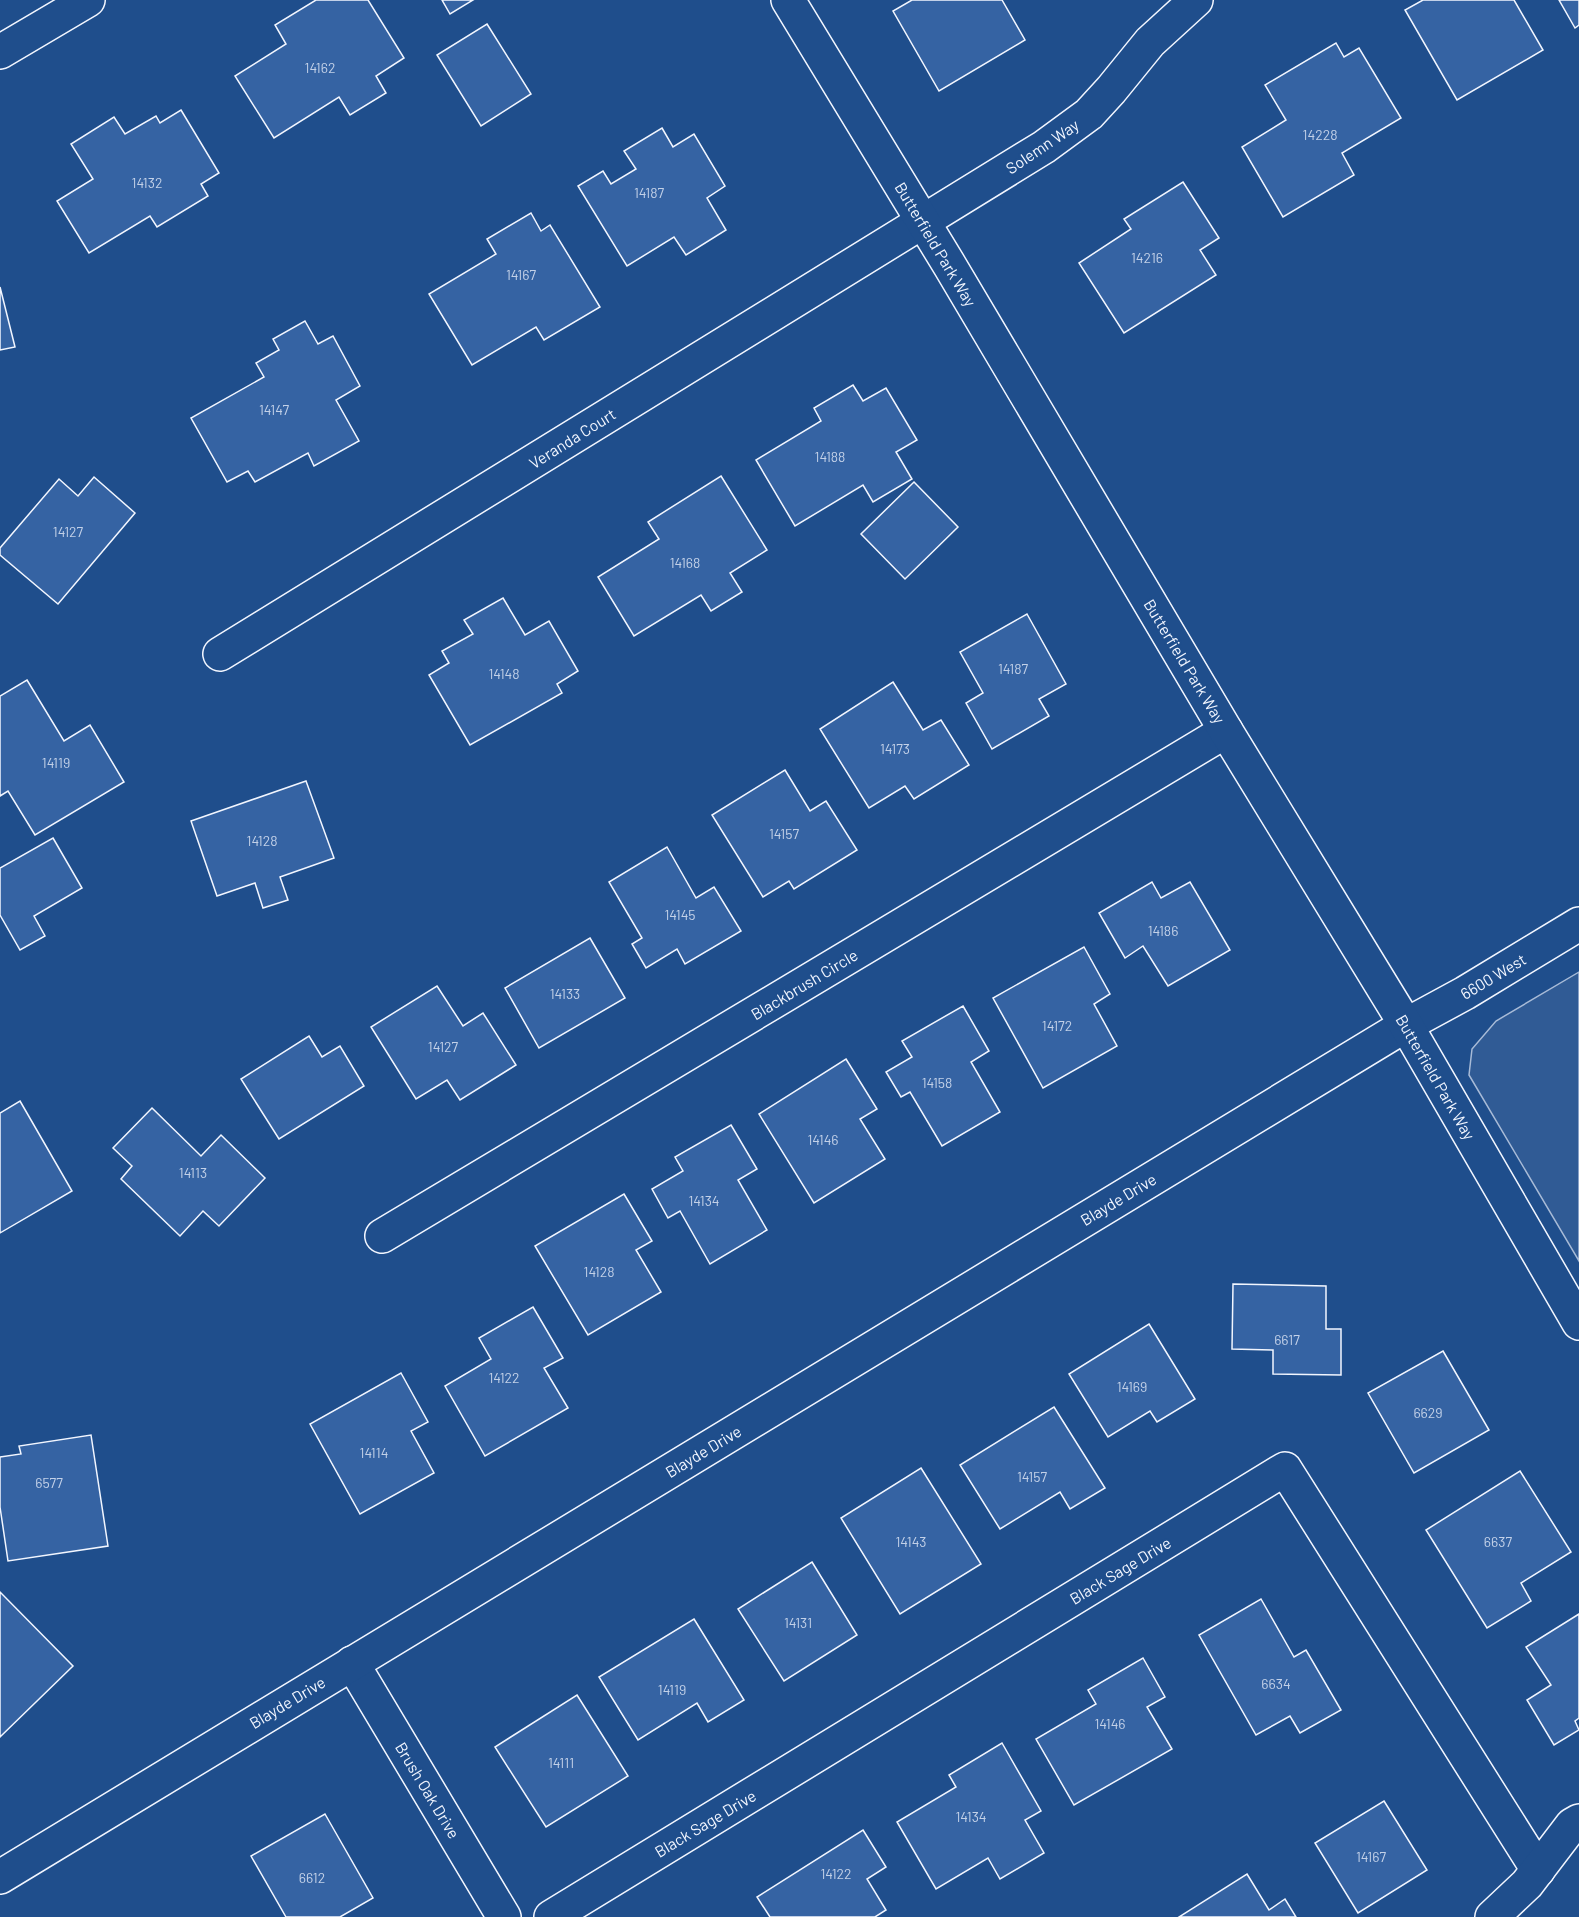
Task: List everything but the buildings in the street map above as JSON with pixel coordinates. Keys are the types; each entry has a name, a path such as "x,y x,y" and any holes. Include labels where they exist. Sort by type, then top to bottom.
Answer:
{"street":[{"path":"0,52 88,0"},
{"name":"Butterfield Park Way","path":"789,0 1226,731 1406,1025 1579,1323"},
{"name":"Solemn Way","path":"923,222 1067,132 1089,114 1150,42 1196,0"},
{"name":"Veranda Court","path":"220,654 923,222"},
{"name":"Blackbrush Circle","path":"382,1236 1226,731"},
{"name":"6600 West","path":"1406,1025 1465,993 1579,924"},
{"name":"Blayde Drive","path":"0,1877 1406,1025"},
{"name":"Black Sage Drive","path":"551,1917 1285,1470 1538,1870"},
{"name":"Brush Oak Drive","path":"352,1663 504,1917"},
{"path":"1492,1917 1527,1884 1572,1825 1579,1821"}],"shaded area":[{"path":"1579,972 1579,1261 1469,1075 1472,1049 1496,1021"}]}
